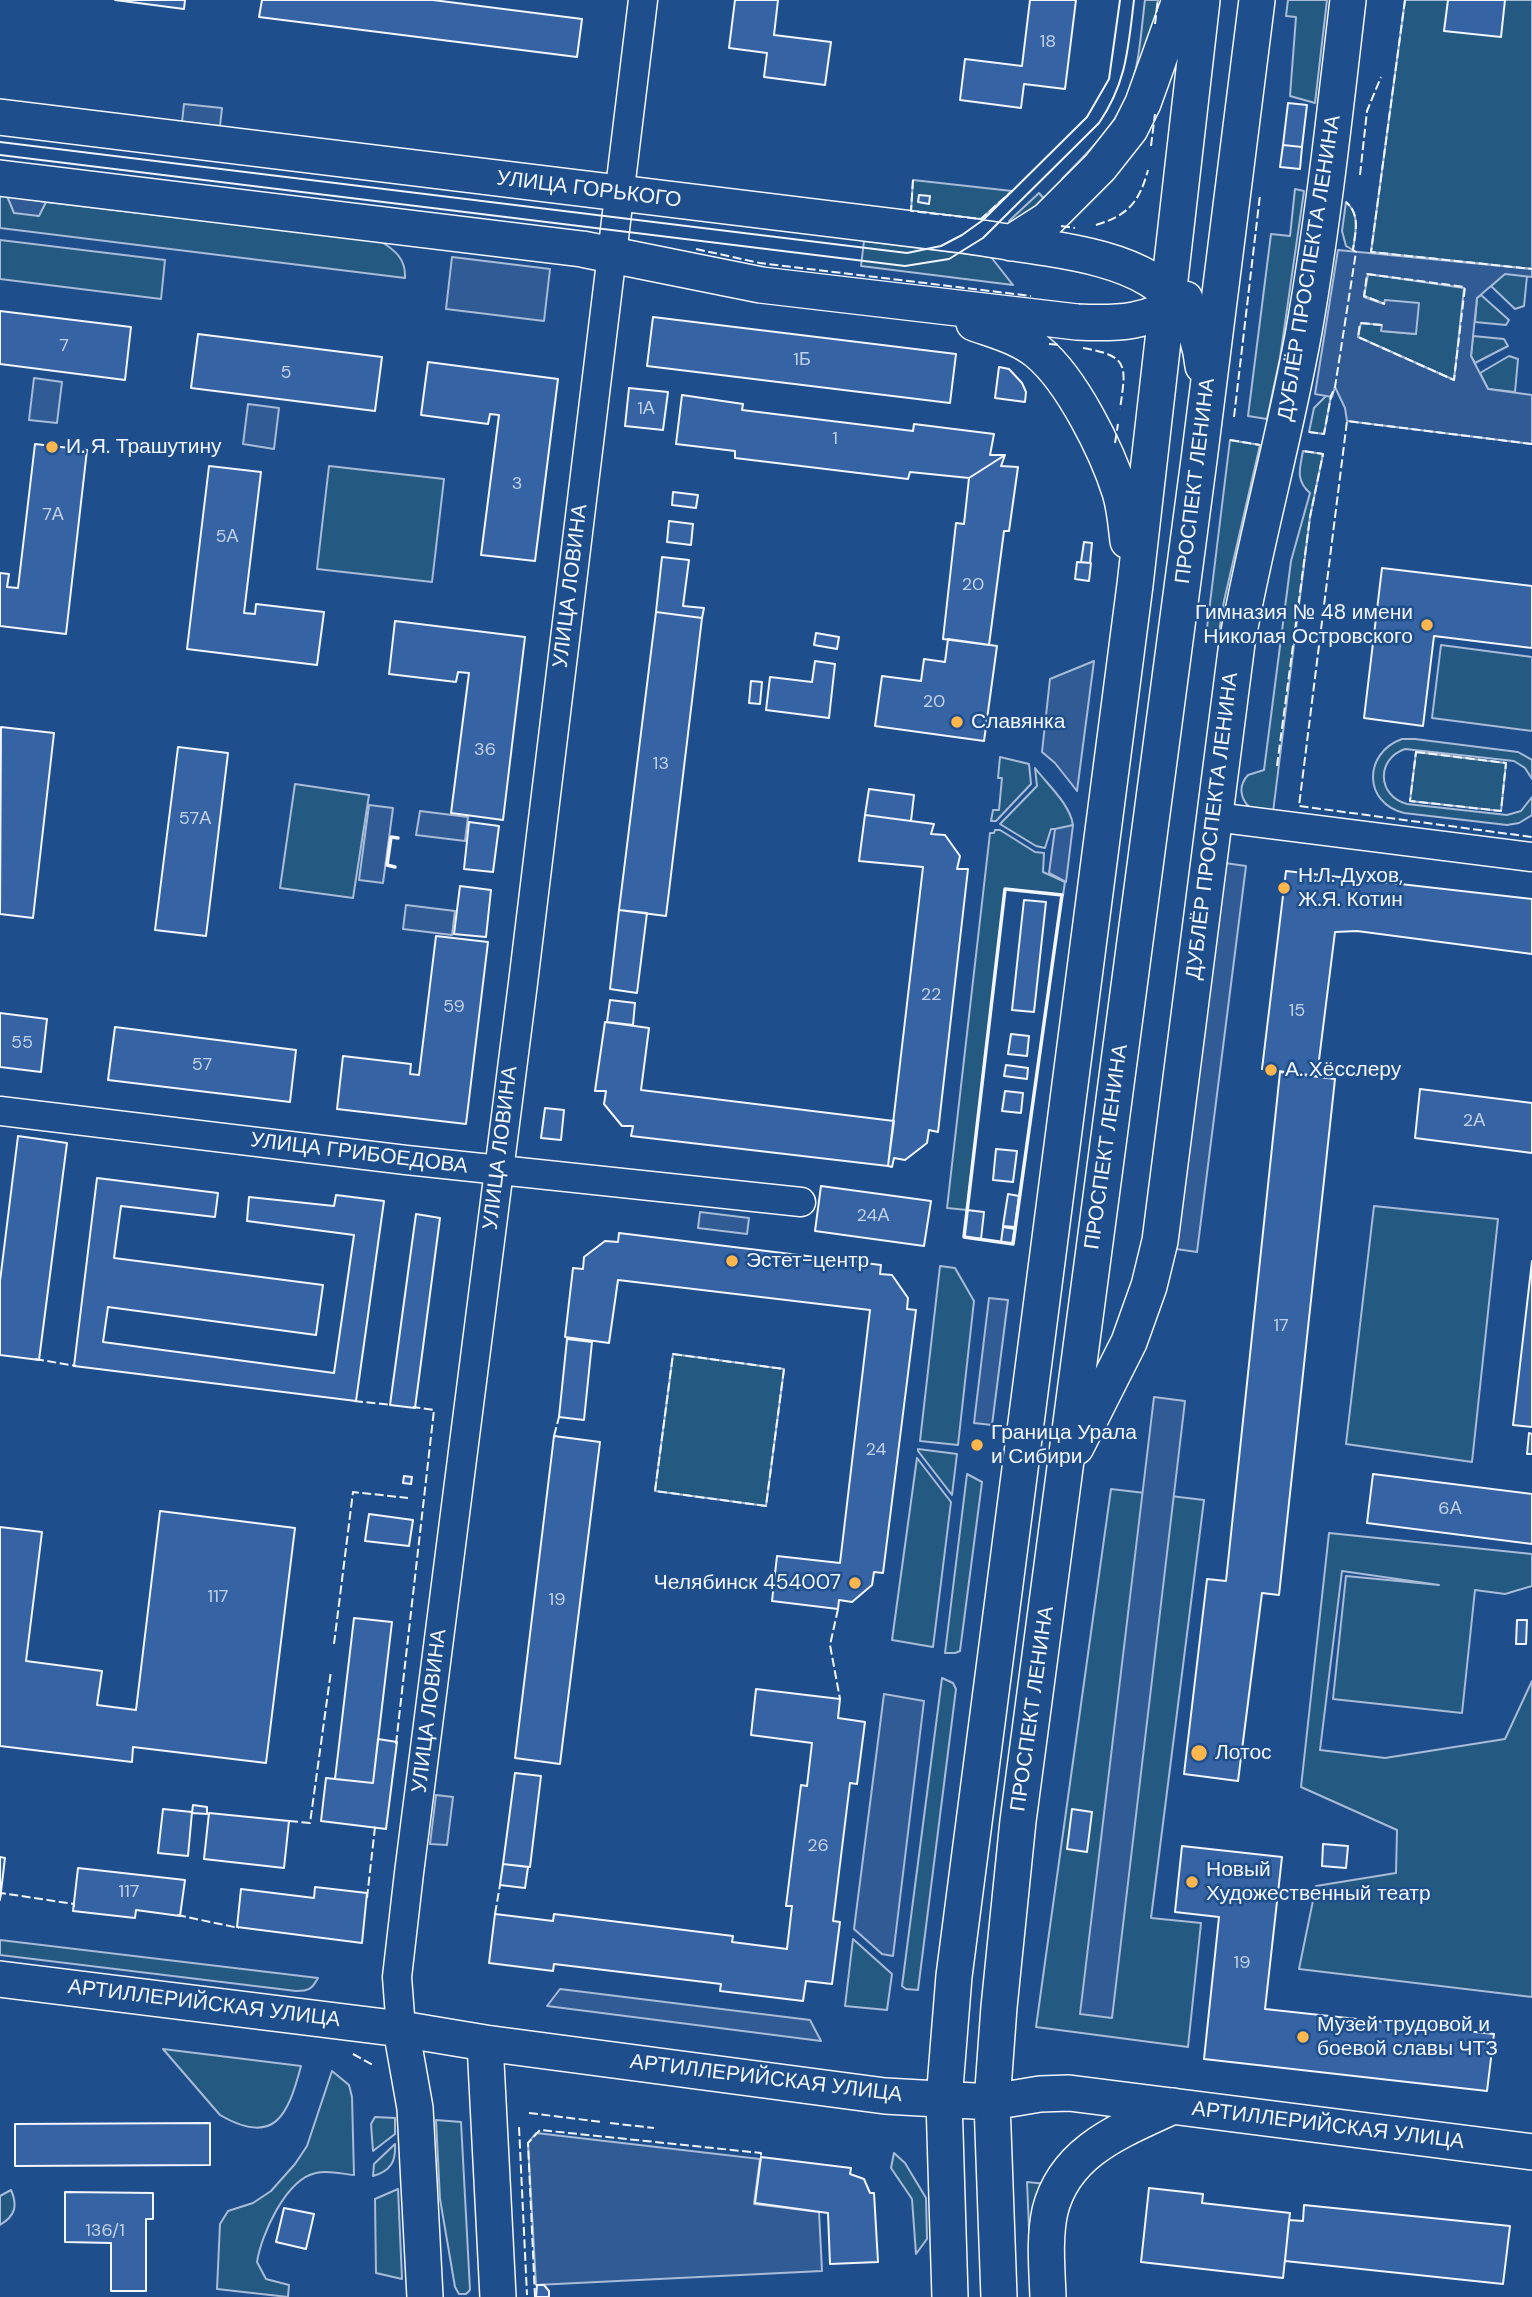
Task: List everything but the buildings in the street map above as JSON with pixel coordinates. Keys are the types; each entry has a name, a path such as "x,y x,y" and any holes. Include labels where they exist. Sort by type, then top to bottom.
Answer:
{"main road":[{"path":"1011,243 1046,220 1093,175 1130,129 1143,103 1180,0"},
{"name":"ПРОСПЕКТ ЛЕНИНА","path":"950,2297 944,2100 954,1976 1172,301 1202,0"},
{"name":"ПРОСПЕКТ ЛЕНИНА","path":"999,2297 992,2102 1018,1821 1206,407 1257,0"},
{"name":"ДУБЛЁР ПРОСПЕКТА ЛЕНИНА","path":"1064,1472 1129,1342 1149,1286 1160,1241 1237,643 1247,586 1283,439 1304,330 1326,184 1348,0"},
{"name":"УЛИЦА ГОРЬКОГО","path":"0,117 621,193 1085,254 1120,264 1148,277 1172,301"},
{"path":"0,178 422,229 612,255 761,285 1077,322 1118,324 1143,318 1172,301 1195,293 1211,275 1227,242"},
{"path":"1172,301 1192,322 1200,343 1206,407"},
{"path":"918,303 1018,339 1039,353 1063,380 1090,424 1121,494 1135,585"},
{"name":"АРТИЛЛЕРИЙСКАЯ УЛИЦА","path":"0,1979 401,2029 485,2043 885,2096 992,2102 1040,2094 1069,2093 1532,2152"},
{"name":"УЛИЦА ЛОВИНА","path":"401,2029 415,2108 425,2297"},
{"path":"485,2043 498,2297"},
{"path":"1048,2297 1047,2243 1050,2211 1065,2175 1072,2165 1112,2135 1173,2106"}],"street":[{"name":"УЛИЦА ЛОВИНА","path":"401,2029 397,1977 407,1886 621,193 643,0"},
{"path":"1215,817 1532,857"},
{"name":"УЛИЦА ГРИБОЕДОВА","path":"0,1111 498,1171 802,1202"}],"shaded area":[{"path":"1145,0 1158,0 1149,63 1142,90 1070,188 1062,179 1107,130 1126,99 1138,58"},
{"path":"1288,0 1327,0 1315,103 1290,96 1296,17 1286,16"},
{"path":"1405,0 1532,0 1532,269 1371,252"},
{"path":"184,104 222,108 220,126 182,122"},
{"path":"913,180 1012,191 981,219 911,211"},
{"path":"1295,189 1304,191 1280,358 1267,419 1248,416 1271,234 1290,236"},
{"path":"1039,193 1047,202 1016,221 1009,221"},
{"path":"0,195 7,196 38,216 46,202 380,241 398,256 404,265 405,278 0,228"},
{"path":"7,196 46,202 39,216 14,213"},
{"path":"1346,202 1355,218 1353,250 1346,246 1342,231"},
{"path":"0,240 165,260 161,299 0,279"},
{"path":"864,241 991,257 1013,285 861,266"},
{"path":"1338,250 1532,269 1532,277 1505,274 1477,298 1471,356 1488,389 1532,395 1532,444 1347,421 1345,408 1335,387 1332,397 1315,394","holes":["1368,274 1464,288 1454,380 1358,337 1361,323 1382,325 1381,331 1416,334 1419,303 1385,300 1384,304 1364,297"]},
{"path":"452,257 550,269 544,321 446,309"},
{"path":"1505,273 1527,276 1524,306 1515,309 1491,286"},
{"path":"1367,274 1465,287 1454,380 1358,337 1360,323 1382,325 1382,331 1416,334 1385,300 1385,304 1364,296"},
{"path":"1481,295 1509,320 1506,325 1475,322 1477,298"},
{"path":"1473,336 1504,339 1508,346 1475,363 1471,356"},
{"path":"1509,356 1518,359 1515,392 1488,389 1480,373"},
{"path":"34,378 62,382 57,423 29,420"},
{"path":"1326,396 1331,396 1324,434 1309,432 1314,408"},
{"path":"248,404 279,408 274,449 243,444"},
{"path":"1230,440 1260,445 1218,638 1206,636"},
{"path":"1303,451 1323,454 1310,517 1273,812 1250,808 1242,796 1242,788 1248,775 1264,770 1291,561 1310,493 1300,478"},
{"path":"329,466 444,479 432,582 317,569"},
{"path":"1441,645 1532,657 1532,731 1432,718"},
{"path":"1094,661 1077,791 1055,763 1042,752 1050,679"},
{"path":"1402,739 1518,752 1532,760 1532,779 1525,768 1514,761 1405,749 1389,761 1385,769 1386,786 1397,800 1407,804 1507,815 1521,811 1532,797 1532,815 1519,823 1507,825 1404,813 1391,808 1375,789 1373,778 1380,755"},
{"path":"1416,752 1506,763 1501,811 1410,801"},
{"path":"1000,757 1029,764 1031,784 996,821 991,821 993,810 999,810 1002,778 998,778"},
{"path":"1035,768 1063,802 1073,825 1063,829 1051,829 1045,848 1036,846 1000,824 1037,786"},
{"path":"295,784 369,795 353,898 280,888"},
{"path":"369,805 393,808 383,883 359,880"},
{"path":"420,811 468,817 465,841 416,835"},
{"path":"1073,825 1066,882 1049,873 1055,829"},
{"path":"1000,830 1035,852 1044,853 1043,872 1065,882 1063,895 1005,889 967,1210 947,1208 990,833"},
{"path":"1225,863 1246,866 1197,1252 1176,1249"},
{"path":"406,905 455,911 452,935 403,929"},
{"path":"1374,1206 1498,1219 1472,1462 1346,1444"},
{"path":"700,1212 749,1218 747,1234 698,1228"},
{"path":"940,1266 955,1268 974,1301 958,1445 920,1441"},
{"path":"989,1298 1008,1300 992,1425 974,1423"},
{"path":"673,1354 784,1369 766,1506 655,1491"},
{"path":"1154,1397 1185,1401 1112,2018 1080,2014"},
{"path":"918,1451 957,1454 952,1495"},
{"path":"917,1458 951,1502 933,1647 892,1640"},
{"path":"967,1474 982,1482 960,1651 945,1653"},
{"path":"1111,1489 1204,1500 1151,1918 1201,1923 1188,2047 1036,2027"},
{"path":"1329,1533 1532,1554 1532,1586 1505,1594 1475,1590 1462,1713 1333,1699 1346,1576 1439,1585 1342,1571 1320,1750 1385,1758 1505,1739 1532,1681 1532,1997 1299,1969 1316,1886 1396,1873 1397,1830 1301,1787"},
{"path":"942,1678 953,1683 956,1689 918,1990 906,1989 902,1986"},
{"path":"884,1694 924,1701 893,1956 882,1954 854,1929"},
{"path":"436,1795 453,1797 447,1845 430,1844"},
{"path":"853,1939 892,1974 887,2010 845,2006"},
{"path":"0,1940 318,1978 310,1989 296,1991 0,1955"},
{"path":"560,1989 810,2020 821,2041 547,2006"},
{"path":"163,2049 301,2066 291,2099 284,2111 276,2121 254,2128 220,2115"},
{"path":"332,2071 349,2085 352,2097 354,2175 325,2172 305,2177 285,2197 277,2210 257,2262 266,2279 289,2285 288,2297 217,2289 220,2224 228,2211 253,2203 271,2191 295,2164 307,2146"},
{"path":"375,2117 395,2118 395,2134 373,2151 371,2124"},
{"path":"436,2120 461,2122 470,2290 466,2294 459,2294 455,2287 440,2199"},
{"path":"536,2133 760,2159 754,2204 819,2212 822,2271 536,2285 528,2143"},
{"path":"395,2144 395,2155 391,2164 373,2176 374,2164"},
{"path":"894,2153 905,2163 926,2198 927,2239 916,2254 912,2199 891,2168"},
{"path":"1027,2182 1047,2184 1032,2297"},
{"path":"398,2189 402,2279 376,2273 375,2199"},
{"path":"11,2190 14,2210 0,2225 0,2196"}],"tram line":[{"path":"0,142 907,253 941,246 983,220 1087,117 1109,79 1120,0"},
{"path":"0,155 905,266 949,259 983,238 1099,123 1121,79 1134,0"}],"fence":[{"path":"1155,24 1158,0"},
{"path":"1405,0 1371,252 1532,269"},
{"path":"1360,175 1367,111 1381,77"},
{"path":"1151,146 1155,114"},
{"path":"1096,225 1116,217 1131,206 1141,191 1148,170"},
{"path":"913,180 911,211 981,219 1012,191"},
{"path":"1234,417 1260,195"},
{"path":"1309,432 1324,434 1335,387 1356,252 1353,250 1355,218 1346,202"},
{"path":"1061,226 1075,228"},
{"path":"696,249 760,263 1031,296"},
{"path":"1382,325 1360,323 1358,337 1454,380 1465,287 1367,274 1364,296 1385,304"},
{"path":"1049,344 1060,345"},
{"path":"1083,348 1109,355 1121,365 1123,382 1120,409"},
{"path":"1532,444 1347,421 1299,806 1532,837"},
{"path":"1115,443 1118,424"},
{"path":"1230,440 1260,445"},
{"path":"1277,766 1310,517 1323,454 1303,451"},
{"path":"1416,752 1506,763 1501,811 1410,801 1416,752"},
{"path":"673,1354 784,1369 766,1506 655,1491 673,1354"},
{"path":"35,1359 76,1366"},
{"path":"354,1401 392,1405"},
{"path":"396,1744 434,1410 413,1407"},
{"path":"554,1436 559,1417"},
{"path":"334,1644 353,1492 408,1498"},
{"path":"838,1609 830,1645 840,1699"},
{"path":"289,1821 310,1823 331,1671"},
{"path":"367,1898 375,1827 378,1828"},
{"path":"495,1914 500,1885"},
{"path":"0,1897 1,1893 74,1904 74,1907"},
{"path":"177,1915 239,1928"},
{"path":"353,2054 373,2065"},
{"path":"529,2113 602,2122"},
{"path":"610,2123 654,2128"},
{"path":"519,2127 527,2295"},
{"path":"535,2297 528,2143 540,2130 761,2153 761,2157"}],"wall":[{"path":"395,867 387,865 391,837 398,838"},
{"path":"1005,889 1062,895 1013,1244 964,1237 1005,889"}],"place":[{"name":"И. Я. Трашутину","path":"52,447"},
{"name":"Гимназия № 48 имени Николая Островского","path":"1427,625"},
{"name":"Славянка","path":"957,722"},
{"name":"Н.Л. Духов, Ж.Я. Котин","path":"1284,888"},
{"name":"А. Хёсслеру","path":"1271,1070"},
{"name":"Эстет-центр","path":"732,1261"},
{"name":"Граница Урала и Сибири","path":"977,1445"},
{"name":"Челябинск 454007","path":"855,1583"},
{"name":"Лотос","path":"1199,1753"},
{"name":"Новый Художественный театр","path":"1192,1882"},
{"name":"Музей трудовой и боевой славы ЧТЗ","path":"1303,2037"}]}
